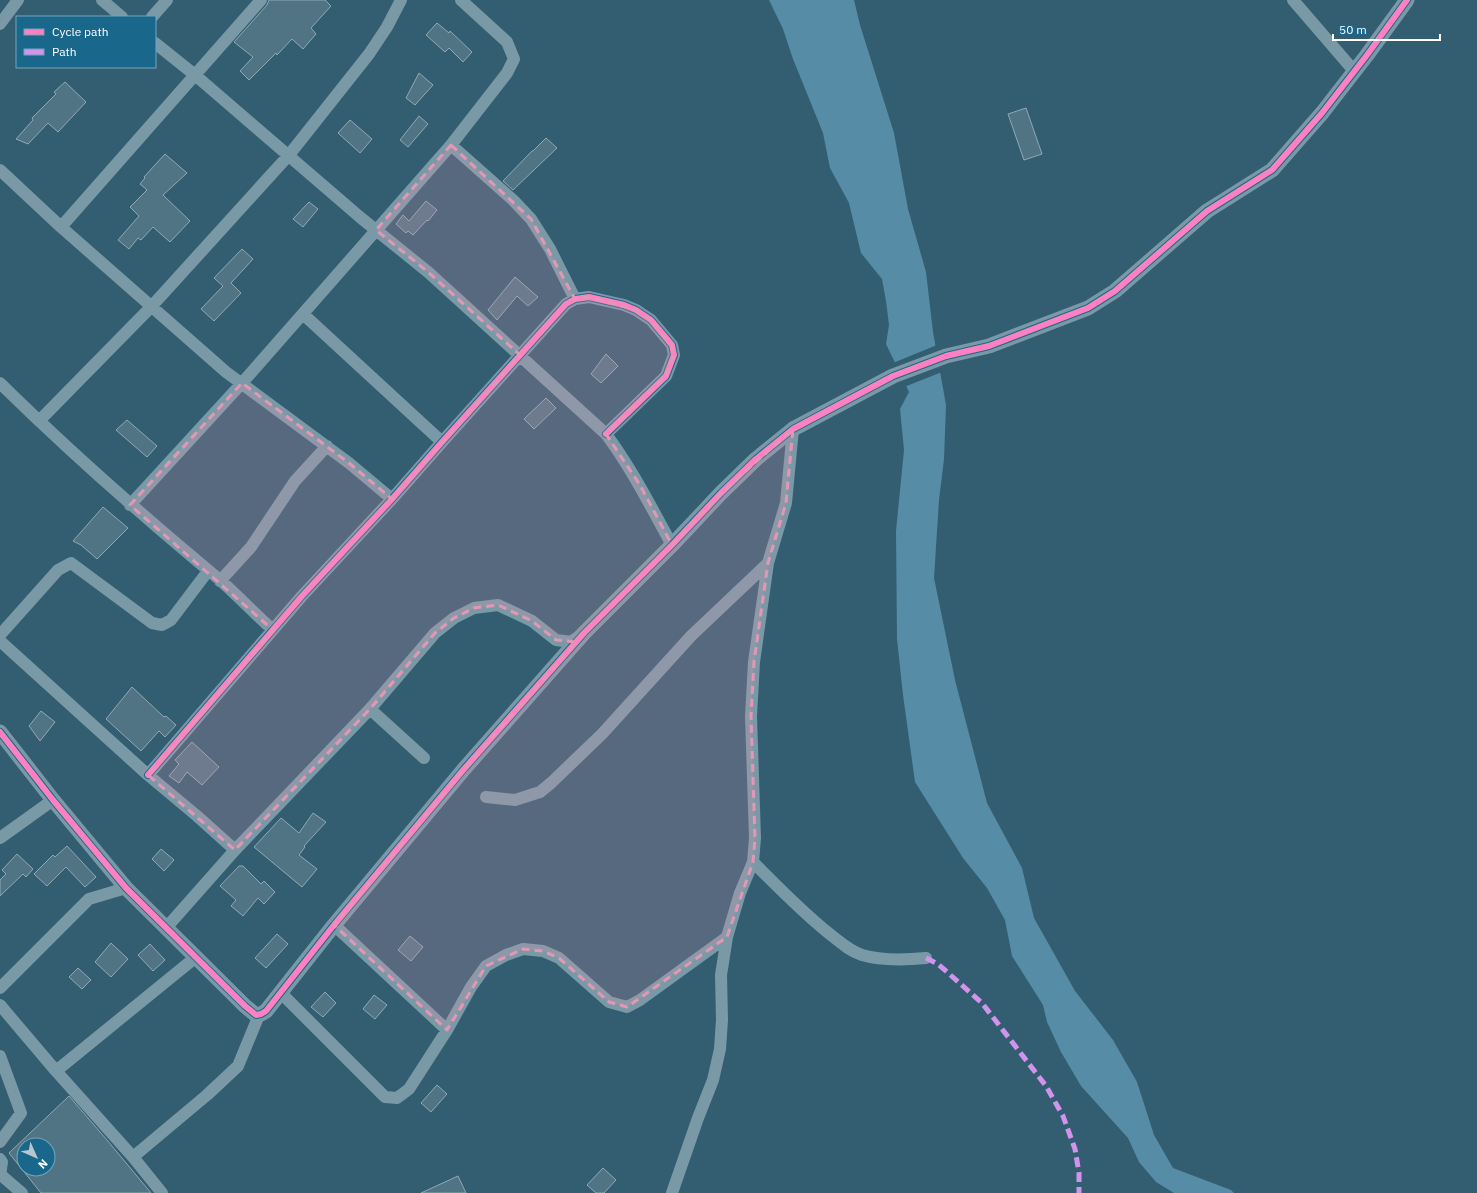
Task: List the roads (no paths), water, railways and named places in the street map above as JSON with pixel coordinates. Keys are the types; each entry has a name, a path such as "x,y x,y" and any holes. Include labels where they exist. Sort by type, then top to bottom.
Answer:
{"street":[{"path":"0,24 18,0"},
{"path":"102,0 121,16"},
{"path":"153,16 167,0"},
{"path":"61,228 261,0"},
{"path":"39,421 152,307 289,155 369,54 387,27 401,0"},
{"path":"130,505 303,314 450,145 507,73 514,59 507,42 461,0"},
{"path":"1293,0 1354,72"},
{"path":"133,1157 207,1095 238,1066 259,1015 266,1011 281,993 334,925 464,769 584,633 756,459 793,429 893,376 946,356 989,346 1088,308 1116,291 1207,211 1272,170 1322,114 1407,0"},
{"path":"156,44 195,75 376,230 428,272 606,434 621,454 640,485 672,545"},
{"path":"450,145 513,200 531,219 550,249 575,299"},
{"path":"0,170 61,228 226,372 327,446 392,499"},
{"path":"148,776 302,596 392,499 566,304 575,299 589,297 624,305 636,310 652,320 672,345 674,355 666,376 606,434"},
{"path":"303,314 442,442"},
{"path":"0,383 130,505 220,581 273,630"},
{"path":"672,1193 698,1118 714,1080 720,1050 722,1020 721,975 727,937 740,893 753,862 755,838 751,716 754,662 768,563 786,502 793,429"},
{"path":"220,581 251,547 295,481 327,446"},
{"path":"486,797 516,800 540,792 551,784 602,734 691,636 768,563"},
{"path":"0,635 58,570 71,564 152,623 162,625 171,620 208,571"},
{"path":"166,928 235,850 370,709 435,634 454,618 474,608 498,605 532,621 556,640 571,642 584,633"},
{"path":"0,642 148,776 197,816 235,850"},
{"path":"370,709 424,758"},
{"path":"0,732 126,888 245,1006 254,1014 259,1015"},
{"path":"0,838 54,800"},
{"path":"753,862 811,920 846,947 862,955 880,959 926,958"},
{"path":"0,988 89,899 126,888"},
{"path":"334,925 447,1030"},
{"path":"281,993 385,1097 397,1098 409,1089 447,1030 471,987 486,966 506,955 523,949 543,951 559,958 609,1002 627,1007 640,1000 727,937"},
{"path":"56,1071 196,957"},
{"path":"0,1004 56,1071 133,1157 162,1193"},
{"path":"0,1056 21,1113 0,1142"},
{"path":"0,1159 2,1162 0,1175 22,1193"}],"water":[{"path":"769,0 854,0 860,25 894,133 908,209 926,272 933,332 946,405 944,459 939,500 934,578 955,680 987,803 1022,868 1034,918 1075,991 1113,1040 1137,1082 1154,1135 1173,1168 1231,1190 1234,1193 1174,1193 1156,1182 1139,1162 1128,1138 1081,1086 1061,1052 1047,1022 1043,1005 1012,956 1005,920 987,888 963,858 915,782 897,639 896,531 904,450 900,409 909,392 886,344 889,325 882,279 861,253 849,203 830,168 823,133 793,59 783,29"}]}
